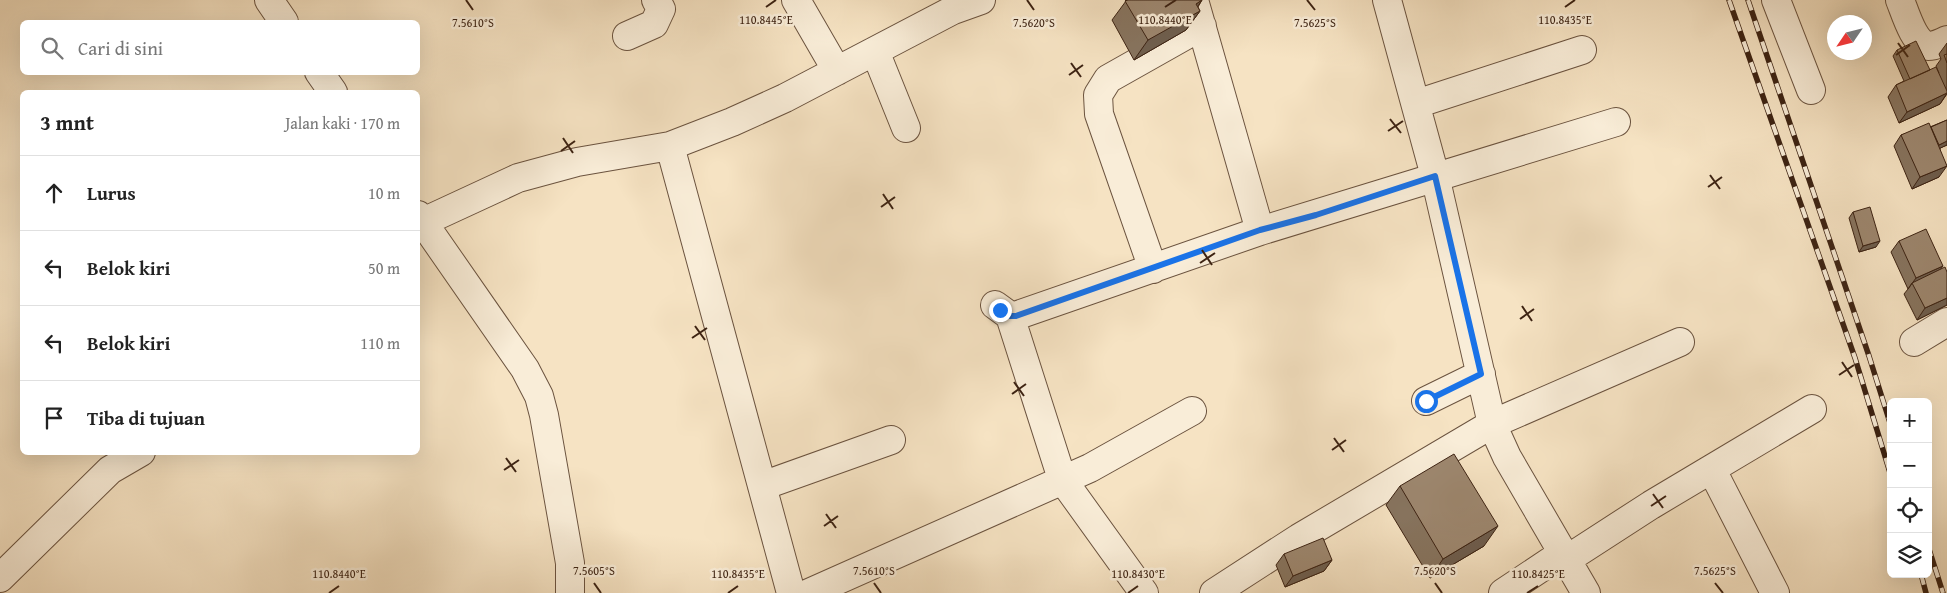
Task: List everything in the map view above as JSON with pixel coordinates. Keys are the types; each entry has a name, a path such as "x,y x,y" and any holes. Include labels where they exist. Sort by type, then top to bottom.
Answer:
{"street":[{"path":"268,0 283,20"},
{"path":"627,36 654,24 660,9 656,0"},
{"path":"796,0 837,71"},
{"path":"570,593 570,563 539,396 524,369 420,218 518,178 577,162 670,146 732,122 785,98 953,10 981,0"},
{"path":"1194,0 1260,230"},
{"path":"1387,0 1435,176 1492,424 1507,457 1586,593"},
{"path":"1776,0 1810,90"},
{"path":"1900,0 1919,41 1927,46 1936,45 1947,40"},
{"path":"1153,269 1099,114 1098,96 1108,79 1202,26"},
{"path":"1416,104 1582,50"},
{"path":"875,51 906,128"},
{"path":"321,75 332,90"},
{"path":"1144,593 1062,479 1002,311 1153,269 1260,230 1316,215 1435,176 1616,122"},
{"path":"670,146 790,593"},
{"path":"1914,342 1947,322"},
{"path":"1214,593 1299,538 1492,424 1680,342"},
{"path":"1426,401 1481,374"},
{"path":"1502,593 1812,409"},
{"path":"809,593 1090,468 1192,411"},
{"path":"762,486 891,440"},
{"path":"0,578 110,470 136,455"},
{"path":"1712,470 1775,593"}],"building":[{"path":"1202,0 1196,4 1200,11 1148,40 1125,1"},
{"path":"1916,41 1930,70 1910,79 1897,50"},
{"path":"1936,67 1947,93 1907,112 1896,85"},
{"path":"1947,120 1947,141 1939,145 1931,127"},
{"path":"1929,123 1947,166 1920,177 1901,135"},
{"path":"1870,207 1880,241 1863,246 1853,212"},
{"path":"1926,229 1943,266 1916,278 1899,241"},
{"path":"1945,267 1947,272 1947,298 1925,308 1912,283"},
{"path":"1454,454 1498,526 1443,559 1400,486"},
{"path":"1323,538 1332,560 1293,576 1284,554"}],"railway":[{"path":"1729,0 1855,358 1887,463"},
{"path":"1748,0 1887,413"},
{"path":"1932,559 1943,593"},
{"path":"1922,578 1926,593"}],"route":[{"path":"1000,310 1010,316 1016,316 1260,230 1316,215 1435,176 1481,374 1426,401"}]}
